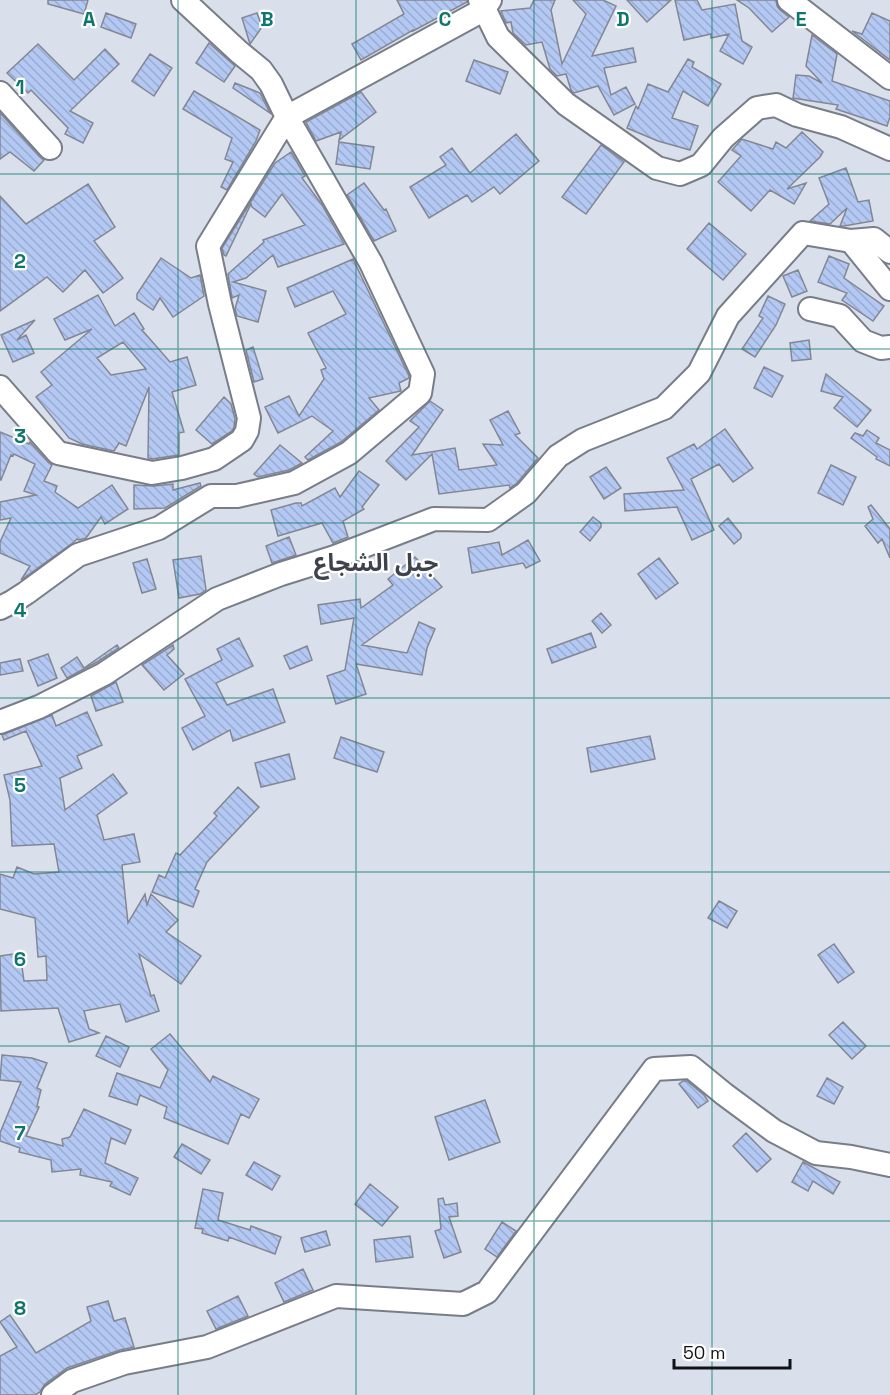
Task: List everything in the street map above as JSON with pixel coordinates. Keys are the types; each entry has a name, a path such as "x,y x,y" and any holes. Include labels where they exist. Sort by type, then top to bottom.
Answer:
{"street":[{"path":"0,608 26,593 78,555 159,528 211,496 237,496 294,483 349,453 420,393 423,374 371,263 287,117 271,84 261,70 183,0"},
{"path":"789,0 890,78"},
{"path":"0,387 58,453 152,474 214,459 242,440 247,431 249,418 208,246 287,117 484,3 498,37 566,105 657,168 680,174 701,165 723,138 757,108 777,105 797,115 841,127 890,149"},
{"path":"0,93 50,148"},
{"path":"0,722 39,707 104,674 217,599 434,519 488,520 526,493 558,456 583,440 664,408 699,373 728,316 803,233 851,242 874,239 890,252"},
{"path":"851,242 890,289"},
{"path":"810,309 840,316 863,341 881,348 890,347"},
{"path":"53,1395 72,1381 124,1364 207,1347 336,1296 463,1304 487,1292 654,1069 691,1067 774,1131 816,1153 890,1165"}],"building":[{"path":"48,0 88,0 84,14 48,4"},
{"path":"397,0 467,0 467,2 361,60 352,44 404,14"},
{"path":"534,0 555,0 551,10 562,64 586,14 573,0 603,0 616,6 592,56 633,48 636,62 604,68 611,95 626,87 635,104 614,115 598,86 574,93 566,74 557,76 550,69 542,42 526,45 513,33 511,22 506,23 501,11 530,8"},
{"path":"627,0 671,0 647,22"},
{"path":"675,0 697,0 702,10 735,4 742,41 752,47 743,64 720,51 729,34 711,38 711,34 684,40"},
{"path":"737,0 776,0 780,10 789,17 772,32 749,8"},
{"path":"106,13 136,24 131,38 101,27"},
{"path":"257,13 262,27 250,44 242,18"},
{"path":"872,13 890,21 890,60 852,31 862,34"},
{"path":"812,35 837,54 832,81 890,101 890,117 887,126 836,109 838,105 793,98 796,75 809,76 822,83 806,66"},
{"path":"209,43 235,66 224,82 196,63"},
{"path":"38,44 74,80 105,49 119,64 70,111 93,123 83,143 65,134 68,128 31,90 28,93 7,73"},
{"path":"150,54 172,68 154,96 132,81"},
{"path":"688,59 694,62 692,67 721,84 708,106 683,91 672,118 698,126 690,150 658,141 627,128 648,84 668,92"},
{"path":"474,60 508,72 500,94 466,81"},
{"path":"235,83 260,93 270,113 233,88"},
{"path":"194,91 260,130 227,190 221,187 233,162 225,159 232,138 183,109"},
{"path":"361,92 376,112 339,140 341,132 316,141 306,122"},
{"path":"0,113 44,160 34,171 10,152 0,159"},
{"path":"802,132 823,152 787,189 806,183 794,204 770,190 751,211 718,182 741,156 732,150 742,139 773,149 776,142 786,148"},
{"path":"516,134 539,161 500,194 494,187 472,202 467,195 429,218 410,187 446,165 440,157 452,148 470,173"},
{"path":"339,142 374,147 370,169 336,164"},
{"path":"601,145 624,162 586,214 562,197"},
{"path":"291,152 305,176 302,178 322,205 344,244 278,267 273,255 246,278 233,282 266,291 258,322 237,316 235,309 239,295 232,298 228,274 264,242 263,240 305,225 282,194 265,217 251,204 226,256 222,248 275,163"},
{"path":"846,168 858,202 869,200 873,221 840,226 847,208 830,224 810,221 829,204 819,178"},
{"path":"364,183 384,210 386,209 396,231 374,241 347,195"},
{"path":"88,184 115,227 94,241 123,278 103,293 85,270 63,292 47,277 0,311 0,196 26,224"},
{"path":"709,223 746,254 723,280 687,249"},
{"path":"829,256 849,264 844,278 884,306 873,321 842,300 847,293 818,282"},
{"path":"161,258 191,278 200,275 204,296 173,317 160,298 153,310 137,299 137,294"},
{"path":"353,259 409,378 399,383 401,391 369,398 379,410 341,442 308,460 305,457 333,431 312,416 278,433 265,407 289,396 299,416 324,379 321,370 326,368 308,333 346,314 333,291 295,307 287,288"},
{"path":"798,270 807,291 792,297 783,276"},
{"path":"98,295 115,326 134,313 144,329 142,330 170,362 187,357 196,385 172,392 184,432 179,433 179,455 148,458 149,387 126,446 119,443 114,451 82,444 69,438 36,397 52,385 41,372 92,329 65,340 54,319","holes":["123,342 146,369 111,375 97,358"]},
{"path":"768,296 785,304 776,325 755,357 742,349 763,318 759,316"},
{"path":"35,320 17,340 26,335 34,353 13,362 1,335"},
{"path":"809,340 811,359 792,361 790,343"},
{"path":"253,347 263,379 254,382 246,350"},
{"path":"764,367 783,376 772,397 754,388"},
{"path":"826,374 871,410 857,427 834,408 843,397 821,391"},
{"path":"224,397 231,404 235,419 234,427 232,431 212,444 196,430"},
{"path":"430,401 443,410 412,455 455,448 459,470 497,465 483,444 503,445 490,420 508,411 520,433 515,435 538,458 510,488 509,485 439,494 432,454 406,480 386,461 419,427 410,421"},
{"path":"725,429 753,468 733,482 719,464 691,479 714,530 692,540 677,507 625,511 624,494 684,490 667,458 694,444 697,449"},
{"path":"867,430 879,438 876,443 890,450 890,466 876,459 877,457 851,438 855,433 863,436"},
{"path":"0,432 29,444 30,442 52,465 44,481 57,486 55,492 78,508 112,485 128,509 105,524 101,517 86,538 77,539 21,580 30,566 0,553 0,542 11,518 0,520 0,502 36,495 24,491 35,464 14,454 11,455 0,480"},
{"path":"280,445 302,463 289,470 258,477 254,474"},
{"path":"831,465 856,477 843,505 818,493"},
{"path":"606,467 621,488 604,499 590,477"},
{"path":"359,471 379,485 362,507 364,509 343,521 348,537 333,543 322,523 278,536 271,510 296,503 301,503 302,506 335,488 340,497"},
{"path":"200,483 201,486 165,508 134,509 134,485 173,484 173,490"},
{"path":"871,505 890,529 890,558 882,539 878,543 865,526 873,519 868,507"},
{"path":"593,517 601,523 601,527 590,541 580,532"},
{"path":"728,518 741,534 741,538 734,544 719,526"},
{"path":"289,537 296,555 272,563 266,546"},
{"path":"528,540 540,561 526,568 523,563 472,573 468,548 499,542 502,555"},
{"path":"201,556 206,590 200,594 179,598 173,560"},
{"path":"415,557 442,587 362,645 407,653 419,622 435,629 427,648 422,675 356,664 366,694 336,704 327,676 345,670 354,618 321,624 318,605 360,599 361,608 393,585 388,579"},
{"path":"659,558 678,583 656,599 638,574"},
{"path":"147,559 156,589 142,593 133,563"},
{"path":"601,613 611,625 602,633 592,621"},
{"path":"591,633 596,647 552,663 547,649"},
{"path":"239,638 253,666 216,683 227,705 273,689 285,722 233,741 230,730 193,750 182,728 205,716 185,679 222,660 217,649"},
{"path":"117,645 119,648 67,678 61,668 77,657 84,668"},
{"path":"173,645 174,649 167,655 184,674 164,690 142,665"},
{"path":"307,646 312,660 290,669 284,656"},
{"path":"48,654 57,678 38,686 28,661"},
{"path":"20,659 23,671 0,675 0,663"},
{"path":"116,682 123,702 96,711 91,696"},
{"path":"87,712 102,745 77,756 82,768 60,778 65,810 113,774 127,793 97,815 104,840 134,834 140,862 122,865 128,923 145,894 147,905 151,894 178,920 166,932 201,956 181,984 139,954 151,996 154,995 159,1011 126,1022 120,1004 84,1011 89,1029 99,1033 69,1042 58,1008 1,1011 0,956 20,953 24,981 47,980 46,956 38,957 35,918 0,909 0,874 13,878 17,867 34,874 59,872 54,844 12,846 10,800 4,775 42,766 26,731 4,740 2,735 52,715 56,726"},
{"path":"650,736 655,759 591,772 587,748"},
{"path":"341,737 384,752 377,772 334,758"},
{"path":"289,754 295,779 261,787 255,763"},
{"path":"238,787 259,807 207,862 195,889 199,891 193,907 152,892 159,875 165,878 176,853 180,855 217,816 214,813"},
{"path":"719,901 737,911 727,928 708,918"},
{"path":"834,944 854,972 838,983 818,955"},
{"path":"843,1022 866,1046 852,1059 829,1035"},
{"path":"170,1034 210,1082 213,1076 259,1099 249,1118 241,1114 228,1144 164,1118 167,1107 140,1095 137,1105 109,1096 117,1073 160,1088 168,1070 151,1049"},
{"path":"106,1036 129,1047 120,1067 96,1056"},
{"path":"2,1055 32,1058 47,1063 37,1088 41,1090 37,1106 39,1107 26,1136 63,1146 62,1139 70,1137 84,1109 131,1130 125,1144 111,1138 105,1163 138,1178 130,1195 110,1186 112,1182 80,1175 81,1169 52,1172 51,1160 19,1152 20,1148 0,1141 0,1133 21,1082 0,1080"},
{"path":"827,1078 843,1087 834,1104 817,1096"},
{"path":"687,1081 708,1101 698,1108 679,1084"},
{"path":"485,1100 500,1142 449,1160 435,1117"},
{"path":"746,1133 771,1159 757,1172 733,1146"},
{"path":"182,1144 210,1160 201,1174 174,1157"},
{"path":"254,1162 280,1176 272,1190 246,1175"},
{"path":"803,1162 840,1182 833,1194 813,1181 808,1191 792,1182"},
{"path":"370,1184 398,1207 382,1226 355,1204"},
{"path":"203,1189 223,1193 218,1220 250,1230 251,1226 281,1237 275,1254 229,1237 228,1241 202,1233 203,1229 195,1228"},
{"path":"443,1198 445,1205 457,1203 458,1216 449,1217 461,1252 444,1258 435,1231 441,1229 438,1199"},
{"path":"502,1222 516,1231 497,1257 485,1249"},
{"path":"326,1231 330,1245 305,1252 301,1238"},
{"path":"410,1236 413,1257 376,1262 374,1240"},
{"path":"303,1269 313,1290 284,1302 275,1283"},
{"path":"238,1296 248,1316 216,1329 207,1311"},
{"path":"108,1301 114,1321 125,1318 134,1347 67,1368 45,1384 35,1395 0,1395 0,1356 17,1347 0,1322 10,1315 36,1353 91,1321 87,1307"}],"district":[{"name":"جبل الشجاع","path":"376,562"}]}
